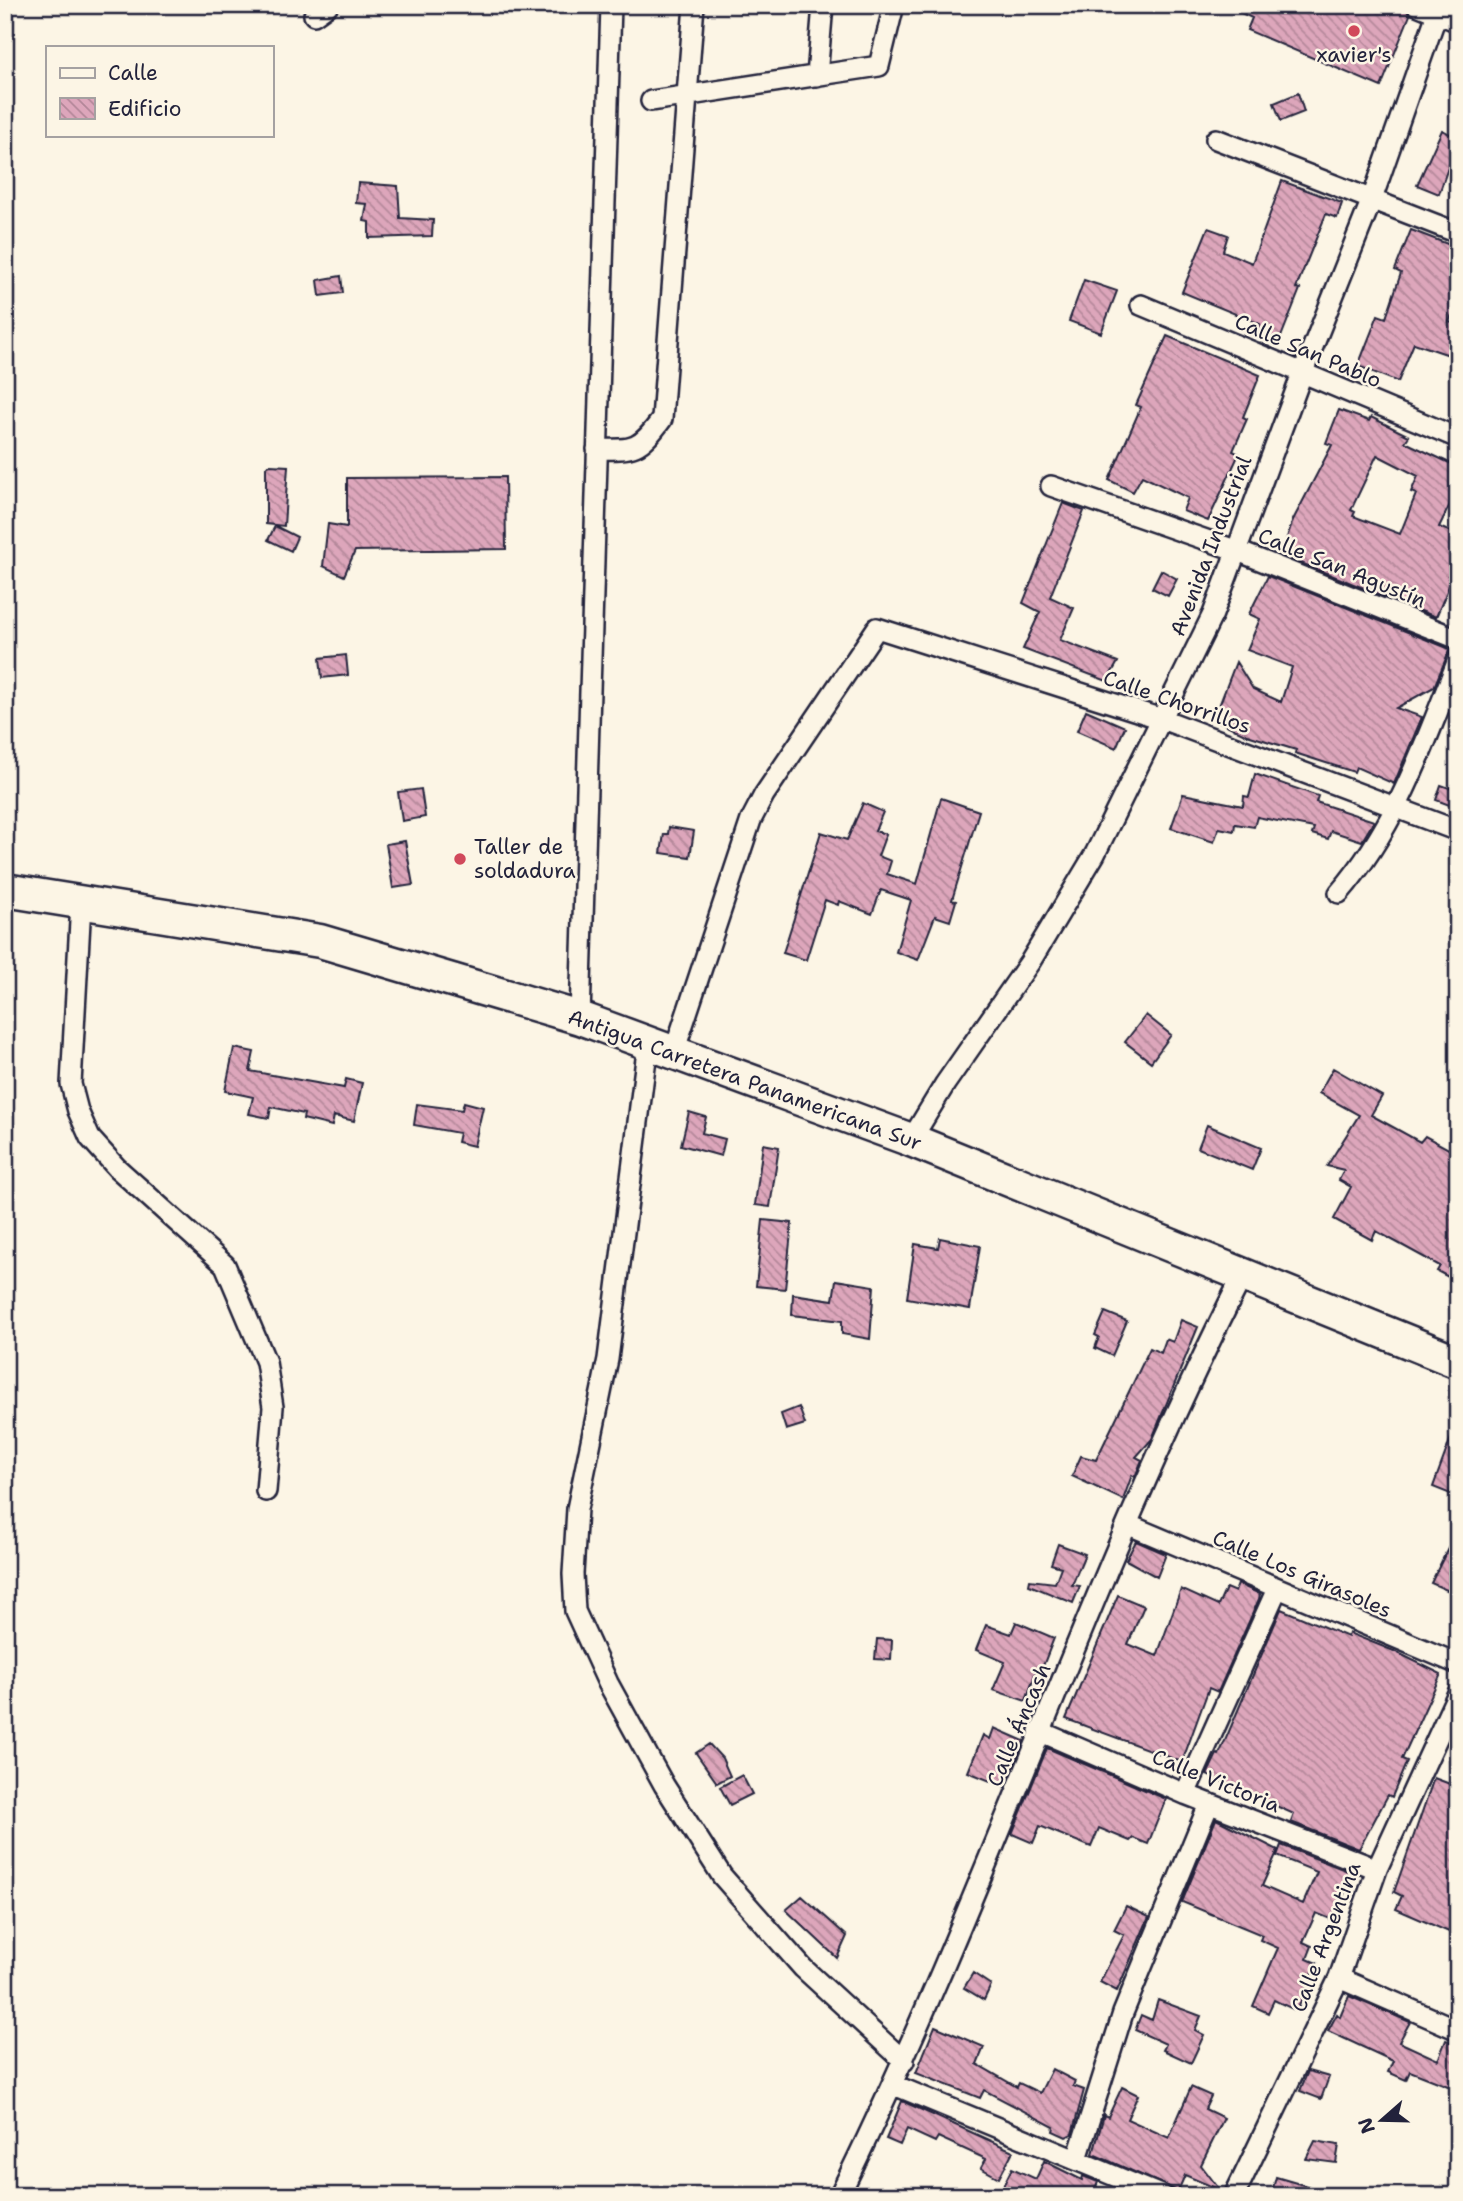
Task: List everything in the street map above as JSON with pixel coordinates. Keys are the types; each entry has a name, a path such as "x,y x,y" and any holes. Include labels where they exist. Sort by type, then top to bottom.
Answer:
{"highway":[{"name":"Antigua Carretera Panamericana Sur","path":"5,890 320,941 580,1018 911,1140 1458,1362"}],"street":[{"path":"597,449 625,450 644,443 662,419 694,5"},
{"path":"817,76 823,5"},
{"path":"651,101 879,66 894,5"},
{"path":"1417,5 1439,10 1458,22"},
{"path":"580,1018 609,8"},
{"name":"Avenida Industrial","path":"911,1140 945,1084 1030,962 1095,854 1213,614 1301,374 1372,199 1439,10"},
{"path":"1216,139 1458,233"},
{"name":"Calle San Pablo","path":"1141,305 1458,438"},
{"name":"Calle San Agustín","path":"1051,486 1235,550 1458,639"},
{"name":"Calle Chorrillos","path":"661,1047 757,807 877,628 1162,719 1458,831"},
{"path":"1339,893 1364,864 1398,807 1458,660"},
{"path":"81,904 71,1084 78,1111 90,1138 117,1168 225,1265 266,1363 273,1407 266,1491"},
{"path":"661,1047 608,1359 577,1509 573,1574 575,1611 608,1683 664,1785 722,1877 803,1968 904,2061"},
{"name":"Calle Áncash","path":"839,2196 894,2085 961,1928 1039,1731 1208,1344 1244,1273"},
{"name":"Calle Los Girasoles","path":"1129,1525 1458,1664"},
{"path":"1185,1794 1277,1589"},
{"name":"Calle Argentina","path":"1234,2196 1339,1978 1377,1869 1458,1693"},
{"name":"Calle Victoria","path":"1039,1731 1209,1804 1377,1869"},
{"path":"1077,2159 1123,2013 1209,1804"},
{"path":"1339,1978 1458,2030"},
{"path":"894,2085 1163,2196"}],"building":[{"name":"xavier's","path":"1224,5 1398,5 1405,8 1410,15 1381,87 1247,30 1252,18"},
{"path":"1298,93 1304,112 1281,121 1274,103"},
{"path":"1442,130 1458,138 1439,194 1417,185"},
{"path":"1282,181 1342,203 1337,218 1326,214 1296,288 1300,289 1279,342 1257,332 1260,324 1182,292 1208,228 1228,235 1223,251 1252,263"},
{"path":"358,183 398,186 400,218 433,220 432,236 369,238 369,222 364,221 367,204 356,203"},
{"path":"1411,230 1458,248 1458,301 1449,322 1458,325 1458,358 1414,343 1398,382 1358,366 1378,315 1386,318 1401,273 1395,270"},
{"path":"341,276 343,293 320,296 318,280"},
{"path":"1084,280 1117,291 1101,333 1069,321"},
{"path":"1167,336 1260,375 1243,417 1247,419 1233,451 1239,454 1208,521 1183,511 1188,498 1142,476 1133,492 1109,480 1141,407 1136,405"},
{"path":"1339,410 1369,421 1371,417 1409,436 1405,442 1458,467 1458,488 1439,527 1458,535 1458,565 1436,617 1281,555 1293,520 1332,445 1326,443","holes":["1377,455 1418,476 1411,492 1416,494 1400,534 1353,516 1355,512 1351,510"]},
{"path":"288,466 284,526 266,524 266,467"},
{"path":"505,477 506,549 355,551 344,576 323,566 328,524 347,527 347,478"},
{"path":"1063,503 1084,511 1050,597 1074,608 1060,640 1118,662 1107,681 1023,649 1040,612 1023,603"},
{"path":"275,526 297,537 291,551 268,540"},
{"path":"1161,570 1177,579 1168,596 1152,588"},
{"path":"1268,576 1450,649 1434,687 1396,708 1422,717 1394,784 1356,767 1354,772 1295,753 1296,750 1247,735 1214,719 1236,662 1253,689 1281,702 1292,667 1247,650 1260,619 1249,614"},
{"path":"346,655 348,675 322,678 320,658"},
{"path":"1086,710 1125,727 1116,748 1077,731"},
{"path":"1255,774 1318,796 1316,802 1374,821 1362,841 1331,831 1328,839 1312,834 1314,828 1257,817 1254,827 1235,824 1234,831 1219,828 1214,842 1171,828 1183,794 1243,806 1244,796 1249,797"},
{"path":"1441,785 1458,791 1452,806 1436,800"},
{"path":"421,789 425,817 402,821 398,792"},
{"path":"941,798 979,811 952,900 956,901 950,921 935,916 918,960 896,952 911,900 881,890 872,914 839,901 838,905 825,900 806,960 783,953 821,832 847,840 863,803 883,812 875,831 886,834 878,856 891,861 887,874 917,884"},
{"path":"669,827 694,831 690,857 661,853 664,834 668,834"},
{"path":"405,841 413,885 393,888 386,844"},
{"path":"1146,1015 1171,1035 1151,1062 1125,1042"},
{"path":"234,1048 254,1052 250,1071 344,1088 346,1079 362,1083 354,1121 334,1116 332,1126 303,1119 304,1114 271,1107 269,1118 249,1114 253,1097 225,1091"},
{"path":"1333,1068 1382,1096 1371,1115 1420,1142 1425,1136 1458,1154 1458,1282 1437,1271 1440,1266 1376,1231 1372,1240 1334,1219 1351,1187 1339,1180 1344,1170 1327,1166 1359,1115 1319,1093"},
{"path":"464,1102 483,1107 474,1146 457,1142 459,1133 414,1125 417,1104 462,1110"},
{"path":"689,1112 706,1117 702,1133 725,1139 721,1156 681,1145"},
{"path":"1207,1125 1261,1148 1252,1170 1198,1148"},
{"path":"763,1144 779,1147 770,1207 755,1205"},
{"path":"763,1220 792,1223 785,1289 756,1286"},
{"path":"940,1238 980,1246 970,1309 907,1298 915,1244 938,1248"},
{"path":"836,1280 874,1286 870,1339 842,1334 842,1321 792,1315 793,1294 833,1300"},
{"path":"1105,1312 1127,1321 1112,1356 1095,1348 1099,1337 1095,1335"},
{"path":"1181,1320 1198,1327 1152,1439 1136,1457 1142,1460 1135,1477 1132,1475 1123,1500 1072,1476 1081,1456 1096,1460 1150,1348 1161,1353 1166,1339 1173,1342"},
{"path":"799,1407 805,1424 786,1430 781,1414"},
{"path":"1456,1424 1458,1478 1453,1495 1433,1487"},
{"path":"1458,1528 1458,1595 1431,1583"},
{"path":"1136,1541 1166,1554 1157,1577 1126,1560"},
{"path":"1058,1544 1085,1554 1072,1585 1080,1586 1073,1603 1029,1585 1030,1580 1055,1583 1061,1567 1051,1564"},
{"path":"1238,1584 1260,1594 1259,1599 1218,1692 1209,1688 1182,1762 1066,1719 1118,1595 1144,1606 1128,1644 1157,1656 1181,1589 1218,1606 1226,1588 1235,1592"},
{"path":"1281,1609 1348,1637 1349,1633 1394,1651 1441,1674 1402,1759 1407,1761 1392,1797 1388,1795 1359,1849 1291,1822 1294,1814 1207,1775 1217,1754 1219,1755"},
{"path":"1016,1622 1054,1638 1039,1676 1035,1674 1026,1701 993,1690 1005,1662 976,1650 986,1625 1011,1634"},
{"path":"877,1639 892,1640 891,1660 875,1659"},
{"path":"994,1728 1024,1741 1005,1787 968,1772 983,1735 990,1739"},
{"path":"709,1744 722,1758 730,1776 717,1783 696,1753"},
{"path":"1047,1748 1166,1799 1148,1844 1133,1838 1130,1841 1099,1828 1091,1847 1040,1826 1033,1843 1012,1834"},
{"path":"742,1775 752,1794 730,1805 720,1787"},
{"path":"1434,1778 1458,1787 1458,1936 1396,1909 1402,1896 1394,1892"},
{"path":"1216,1819 1278,1850 1262,1886 1303,1904 1317,1872 1277,1856 1281,1845 1353,1873 1333,1920 1316,1913 1303,1942 1312,1946 1307,1959 1317,1963 1297,2011 1274,2000 1268,2013 1253,2006 1278,1948 1260,1940 1262,1935 1182,1902"},
{"path":"802,1896 847,1936 837,1958 786,1910"},
{"path":"1126,1906 1149,1917 1117,1991 1100,1982 1124,1935 1114,1930"},
{"path":"973,1973 991,1985 984,2000 964,1988"},
{"path":"1349,1996 1410,2022 1399,2042 1438,2060 1446,2040 1458,2045 1458,2090 1410,2071 1406,2080 1388,2072 1393,2061 1328,2031 1337,2014 1340,2017"},
{"path":"1158,2000 1201,2016 1195,2030 1204,2035 1191,2063 1163,2050 1166,2044 1135,2030 1141,2015 1152,2020"},
{"path":"935,2026 984,2047 977,2064 1017,2087 1019,2083 1040,2093 1052,2069 1075,2081 1073,2086 1084,2090 1072,2134 1066,2137 1053,2131 1054,2127 984,2090 980,2098 916,2073"},
{"path":"1308,2071 1329,2077 1321,2099 1300,2091"},
{"path":"1122,2087 1138,2095 1127,2119 1169,2138 1191,2087 1211,2096 1205,2109 1224,2118 1201,2165 1220,2190 1185,2175 1178,2191 1093,2154 1104,2115 1108,2117"},
{"path":"902,2101 1013,2151 999,2178 981,2168 986,2159 938,2137 935,2142 907,2129 900,2145 886,2139"},
{"path":"1315,2141 1339,2145 1336,2163 1306,2159"},
{"path":"1044,2161 1082,2180 1083,2176 1098,2182 1096,2187 1113,2196 998,2196 1012,2168 1036,2179"},
{"path":"1276,2177 1324,2191 1323,2196 1271,2196"}],"place":[{"name":"xavier's","path":"1354,31"},
{"name":"Taller de soldadura","path":"460,859"}]}
